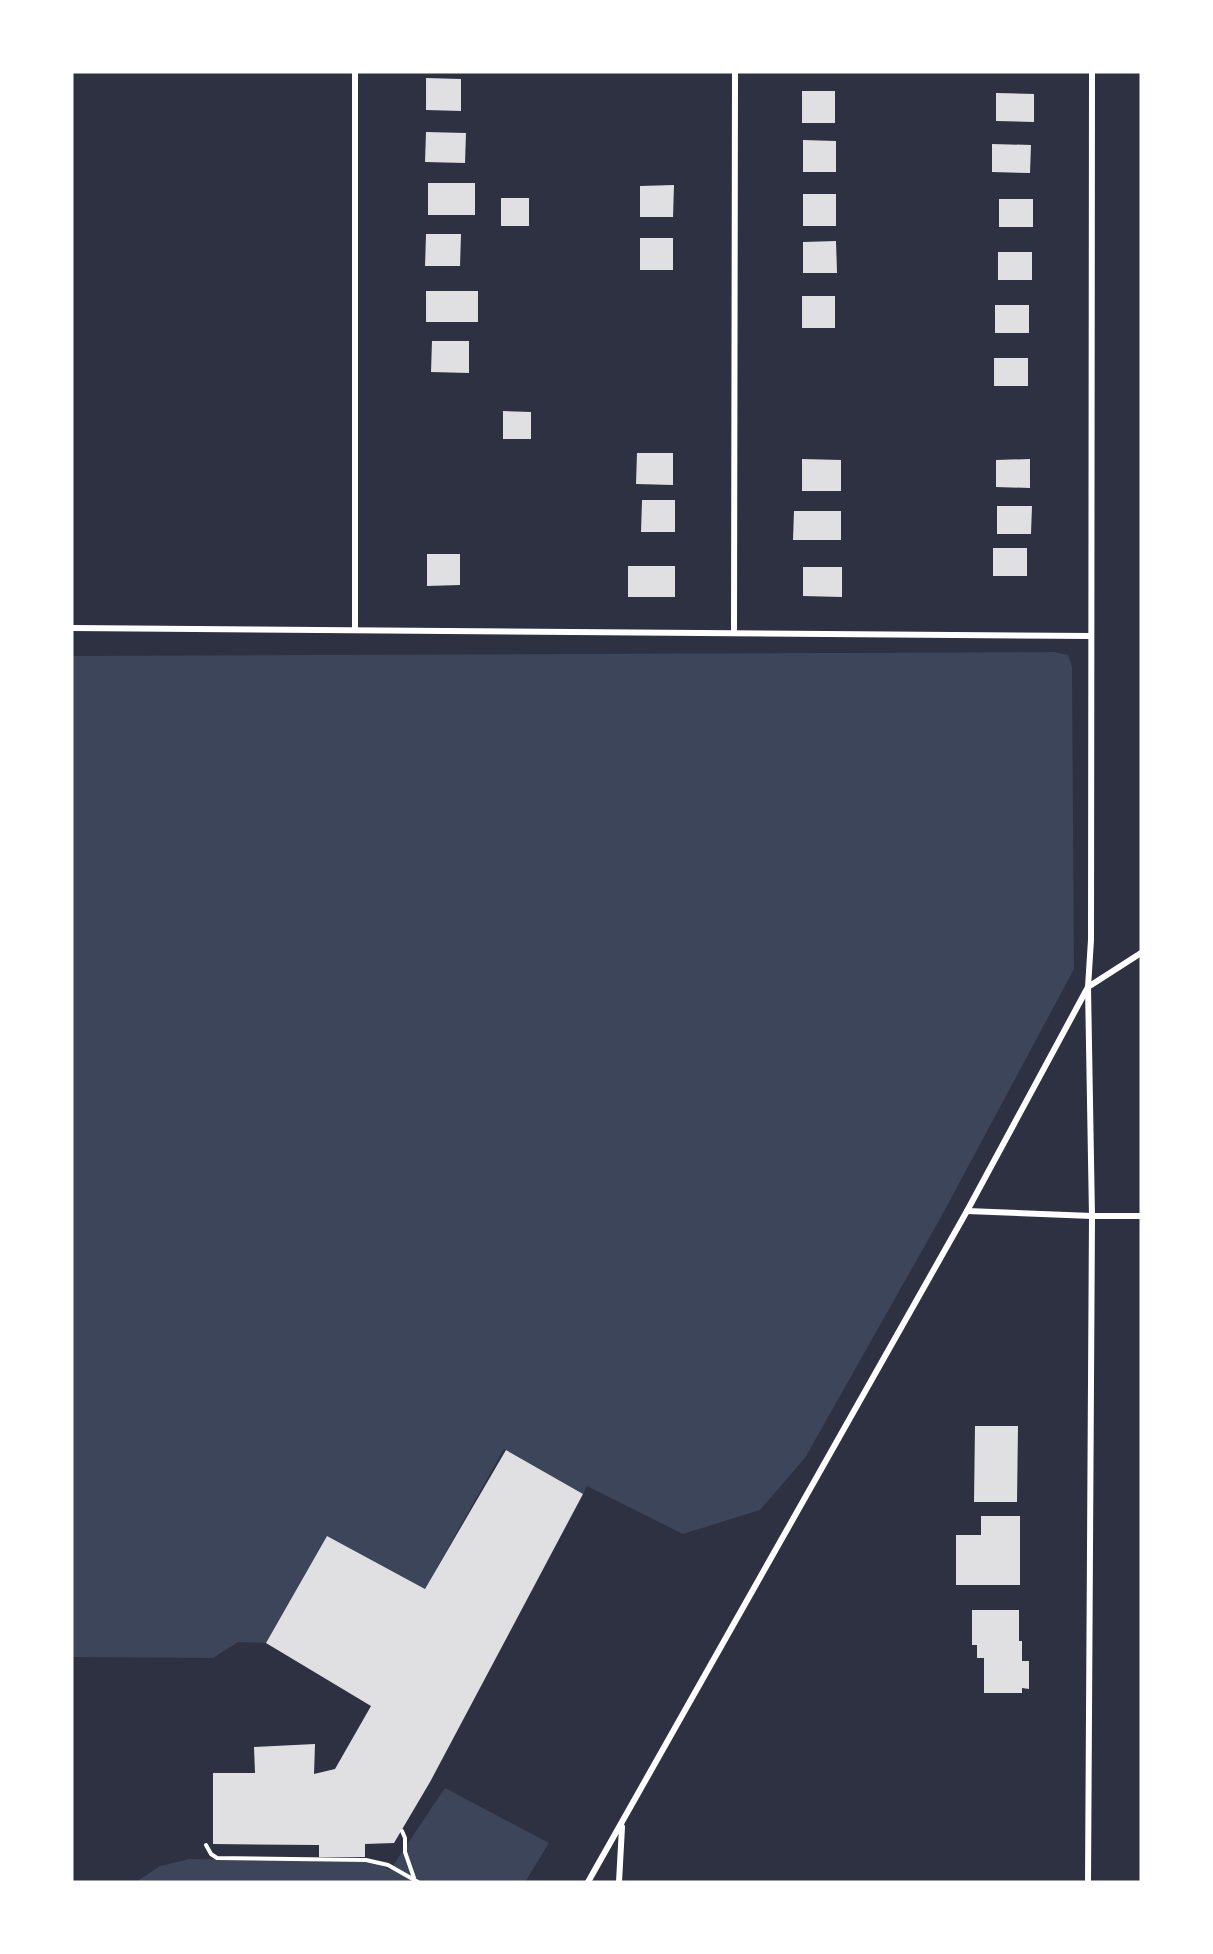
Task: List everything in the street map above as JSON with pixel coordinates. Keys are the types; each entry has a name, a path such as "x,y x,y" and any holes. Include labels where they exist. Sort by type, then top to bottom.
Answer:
{"street":[{"path":"355,72 355,630"},
{"path":"734,633 735,72"},
{"path":"1088,1882 1092,1216 1088,987 1091,930 1092,72"},
{"path":"72,628 1091,636"},
{"path":"588,1882 967,1211 1088,987 1141,953"},
{"path":"967,1211 1141,1216"},
{"path":"619,1882 622,1823"}],"path":[{"path":"402,1831 405,1838 405,1852 416,1880"},
{"path":"206,1845 211,1854 217,1858 366,1860 388,1865 416,1880"}],"shaded area":[{"path":"1055,652 1068,655 1072,667 1074,969 941,1217 805,1458 760,1510 683,1534 587,1486 583,1494 504,1449 425,1589 327,1536 266,1643 238,1642 213,1658 72,1657 72,656"},
{"path":"445,1788 549,1843 525,1882 136,1882 160,1866 189,1859 373,1862 390,1870"}],"building":[{"path":"426,78 461,79 461,111 426,110"},
{"path":"802,91 835,91 835,123 802,123"},
{"path":"996,93 1034,94 1034,122 996,121"},
{"path":"426,132 466,133 465,163 425,162"},
{"path":"803,140 836,141 836,172 803,172"},
{"path":"992,144 1031,145 1030,173 992,172"},
{"path":"428,183 475,183 475,215 428,215"},
{"path":"674,185 673,217 640,217 640,186"},
{"path":"803,194 836,194 836,226 803,226"},
{"path":"501,198 529,198 529,226 501,226"},
{"path":"999,199 1033,199 1033,227 999,227"},
{"path":"426,234 461,234 460,266 425,266"},
{"path":"640,238 673,238 673,270 640,270"},
{"path":"836,241 837,273 803,273 803,242"},
{"path":"998,252 1032,252 1032,280 998,280"},
{"path":"426,291 478,291 478,322 426,322"},
{"path":"802,296 835,296 835,328 802,328"},
{"path":"995,305 1029,305 1029,333 995,333"},
{"path":"432,341 469,341 469,373 431,372"},
{"path":"994,358 1028,358 1028,386 994,386"},
{"path":"503,411 531,412 531,439 503,439"},
{"path":"637,453 673,453 673,485 636,484"},
{"path":"802,459 841,460 841,491 802,491"},
{"path":"1030,459 1030,488 996,487 996,460"},
{"path":"642,500 675,500 675,532 641,532"},
{"path":"997,506 1032,506 1031,534 997,534"},
{"path":"794,511 841,511 841,540 793,540"},
{"path":"993,548 1027,548 1027,576 993,576"},
{"path":"427,554 460,554 460,585 427,586"},
{"path":"628,566 675,566 675,597 628,597"},
{"path":"803,567 842,567 842,597 803,596"},
{"path":"975,1426 1018,1426 1017,1502 974,1502"},
{"path":"506,1450 583,1494 430,1782 394,1843 365,1844 365,1857 319,1857 319,1845 213,1844 213,1773 255,1773 254,1747 315,1744 314,1774 335,1769 371,1706 266,1643 327,1536 425,1589"},
{"path":"981,1516 1020,1516 1020,1585 956,1585 956,1535 981,1535"},
{"path":"972,1610 1019,1610 1019,1641 1022,1641 1022,1661 1029,1661 1029,1689 1022,1688 1022,1693 984,1693 984,1658 977,1658 977,1645 972,1645"}]}
